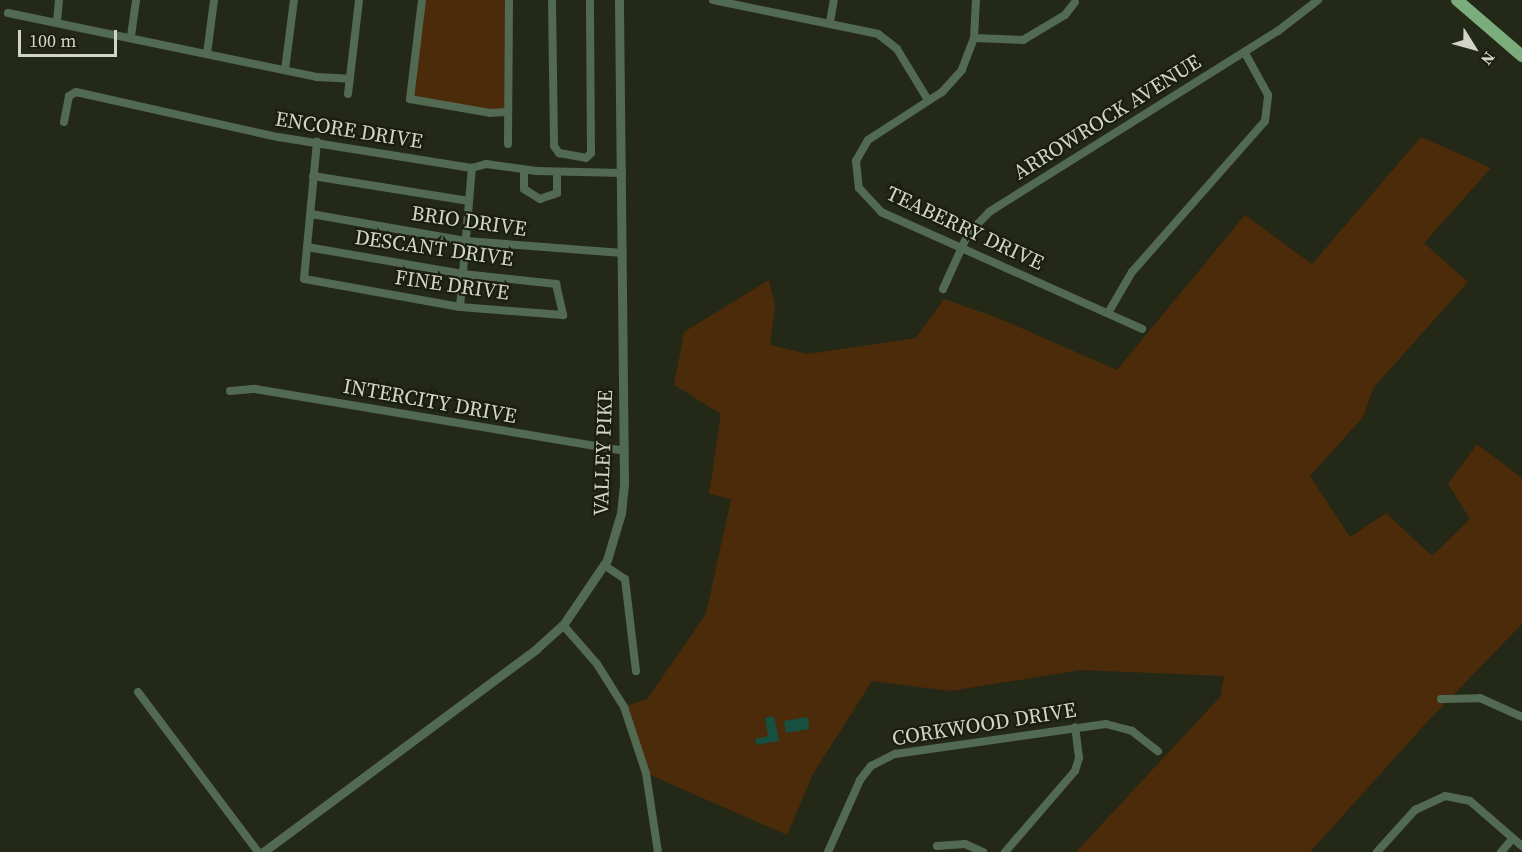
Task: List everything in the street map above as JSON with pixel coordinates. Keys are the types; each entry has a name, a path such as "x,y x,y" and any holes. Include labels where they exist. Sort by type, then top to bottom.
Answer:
{"main road":[{"path":"1457,0 1522,56"}],"street":[{"path":"57,22 59,0"},
{"path":"131,36 136,0"},
{"path":"207,54 214,0"},
{"path":"285,70 294,0"},
{"path":"348,94 359,0"},
{"path":"422,0 410,99 490,113 507,112"},
{"path":"508,144 509,0"},
{"path":"552,0 555,149 586,158 591,153 590,0"},
{"name":"VALLEY PIKE","path":"263,852 536,649 563,625 604,565 621,513 624,450 619,0"},
{"path":"713,0 863,28 885,38 897,49 928,100"},
{"path":"830,22 834,0"},
{"path":"976,0 974,38 1023,40 1065,15 1075,2"},
{"name":"ARROWROCK AVENUE","path":"944,289 973,226 989,212 1245,53 1294,21 1318,0"},
{"path":"8,13 131,36 285,70 350,79"},
{"name":"TEABERRY DRIVE","path":"974,38 954,81 868,140 856,161 857,181 875,207 1142,329"},
{"path":"1108,313 1132,272 1265,122 1268,94 1245,53"},
{"name":"ENCORE DRIVE","path":"64,122 72,93 316,142 472,168 486,164 524,170 622,173"},
{"path":"307,247 316,142"},
{"path":"460,307 472,168"},
{"path":"524,170 524,189 540,199 557,193 557,172"},
{"path":"313,176 469,201"},
{"name":"BRIO DRIVE","path":"311,214 466,242 623,253"},
{"name":"DESCANT DRIVE","path":"307,247 464,274 556,284"},
{"name":"FINE DRIVE","path":"307,247 303,279 460,307 562,317 564,306 556,284"},
{"name":"INTERCITY DRIVE","path":"230,391 255,389 624,450"},
{"path":"604,565 625,579 636,671"},
{"path":"563,625 597,664 624,707 646,773 658,852"},
{"path":"138,692 258,852"},
{"path":"1441,699 1480,698 1522,717"},
{"name":"CORKWOOD DRIVE","path":"828,852 860,780 886,757 1075,727 1115,725 1141,737 1158,751"},
{"path":"1005,852 1075,771 1079,758 1075,727"},
{"path":"1377,852 1414,810 1445,796 1470,801 1522,846"},
{"path":"1501,852 1513,838"},
{"path":"937,846 964,844 983,852"}],"shaded area":[{"path":"423,0 509,0 507,112 410,99"},
{"path":"1421,137 1491,168 1424,243 1468,282 1374,387 1363,417 1310,476 1350,537 1386,513 1432,556 1470,519 1448,484 1477,444 1522,478 1522,624 1428,721 1310,852 1076,852 1220,697 1224,676 1081,670 950,691 872,681 813,774 787,835 646,773 624,707 647,699 706,614 731,499 709,494 721,414 674,385 684,332 769,280 775,306 770,345 808,354 916,338 944,299 998,318 1117,370 1245,215 1312,264"}],"water":[{"path":"774,716 779,741 757,745 755,739 768,736 765,718"},
{"path":"808,717 809,729 786,733 784,721"}]}
